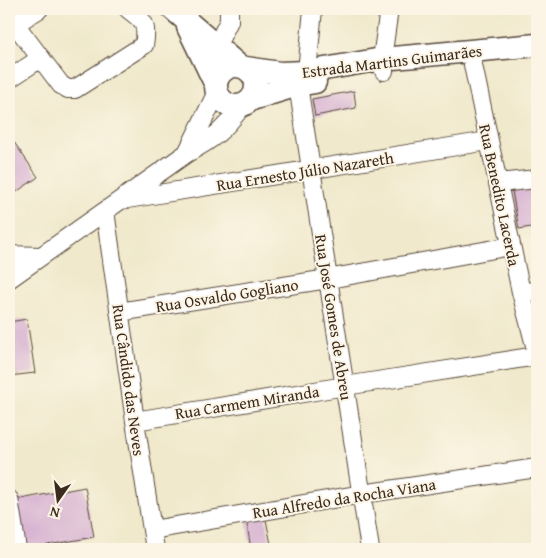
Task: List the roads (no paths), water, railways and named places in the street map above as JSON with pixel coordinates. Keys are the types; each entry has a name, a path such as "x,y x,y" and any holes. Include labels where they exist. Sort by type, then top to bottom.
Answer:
{"main road":[{"path":"179,14 216,47 252,73 257,86 256,93 247,103 234,106 225,103 216,89 179,14"},
{"name":"Estrada Martins Guimarães","path":"247,103 302,78 383,65 537,45"},
{"name":"Estrada Martins Guimarães","path":"383,65 473,65 537,60"},
{"path":"216,89 221,73 232,66 242,67"},
{"name":"Estrada Martins Guimarães","path":"242,67 302,78"}],"street":[{"path":"39,9 12,26 41,58 61,85 68,89 75,89 144,45 146,31 140,18 128,9"},
{"path":"216,47 229,21 229,9"},
{"name":"Rua José Gomes de Abreu","path":"313,9 302,78 311,171 370,549"},
{"path":"383,65 389,9"},
{"path":"9,79 41,58"},
{"name":"Rua Benedito Lacerda","path":"473,65 511,246 529,291 537,355"},
{"path":"187,153 216,89"},
{"path":"9,279 187,153 207,143 225,128 247,103"},
{"name":"Rua Ernesto Júlio Nazareth","path":"121,200 311,171 488,141"},
{"path":"498,183 537,179"},
{"name":"Rua Cândido das Neves","path":"105,211 155,549"},
{"name":"Rua Osvaldo Gogliano","path":"119,312 328,279 511,246"},
{"path":"9,255 41,256"},
{"name":"Rua Carmem Miranda","path":"135,421 537,355"},
{"name":"Rua Alfredo da Rocha Viana","path":"152,530 362,494 537,468"},
{"path":"9,499 17,549"}]}
